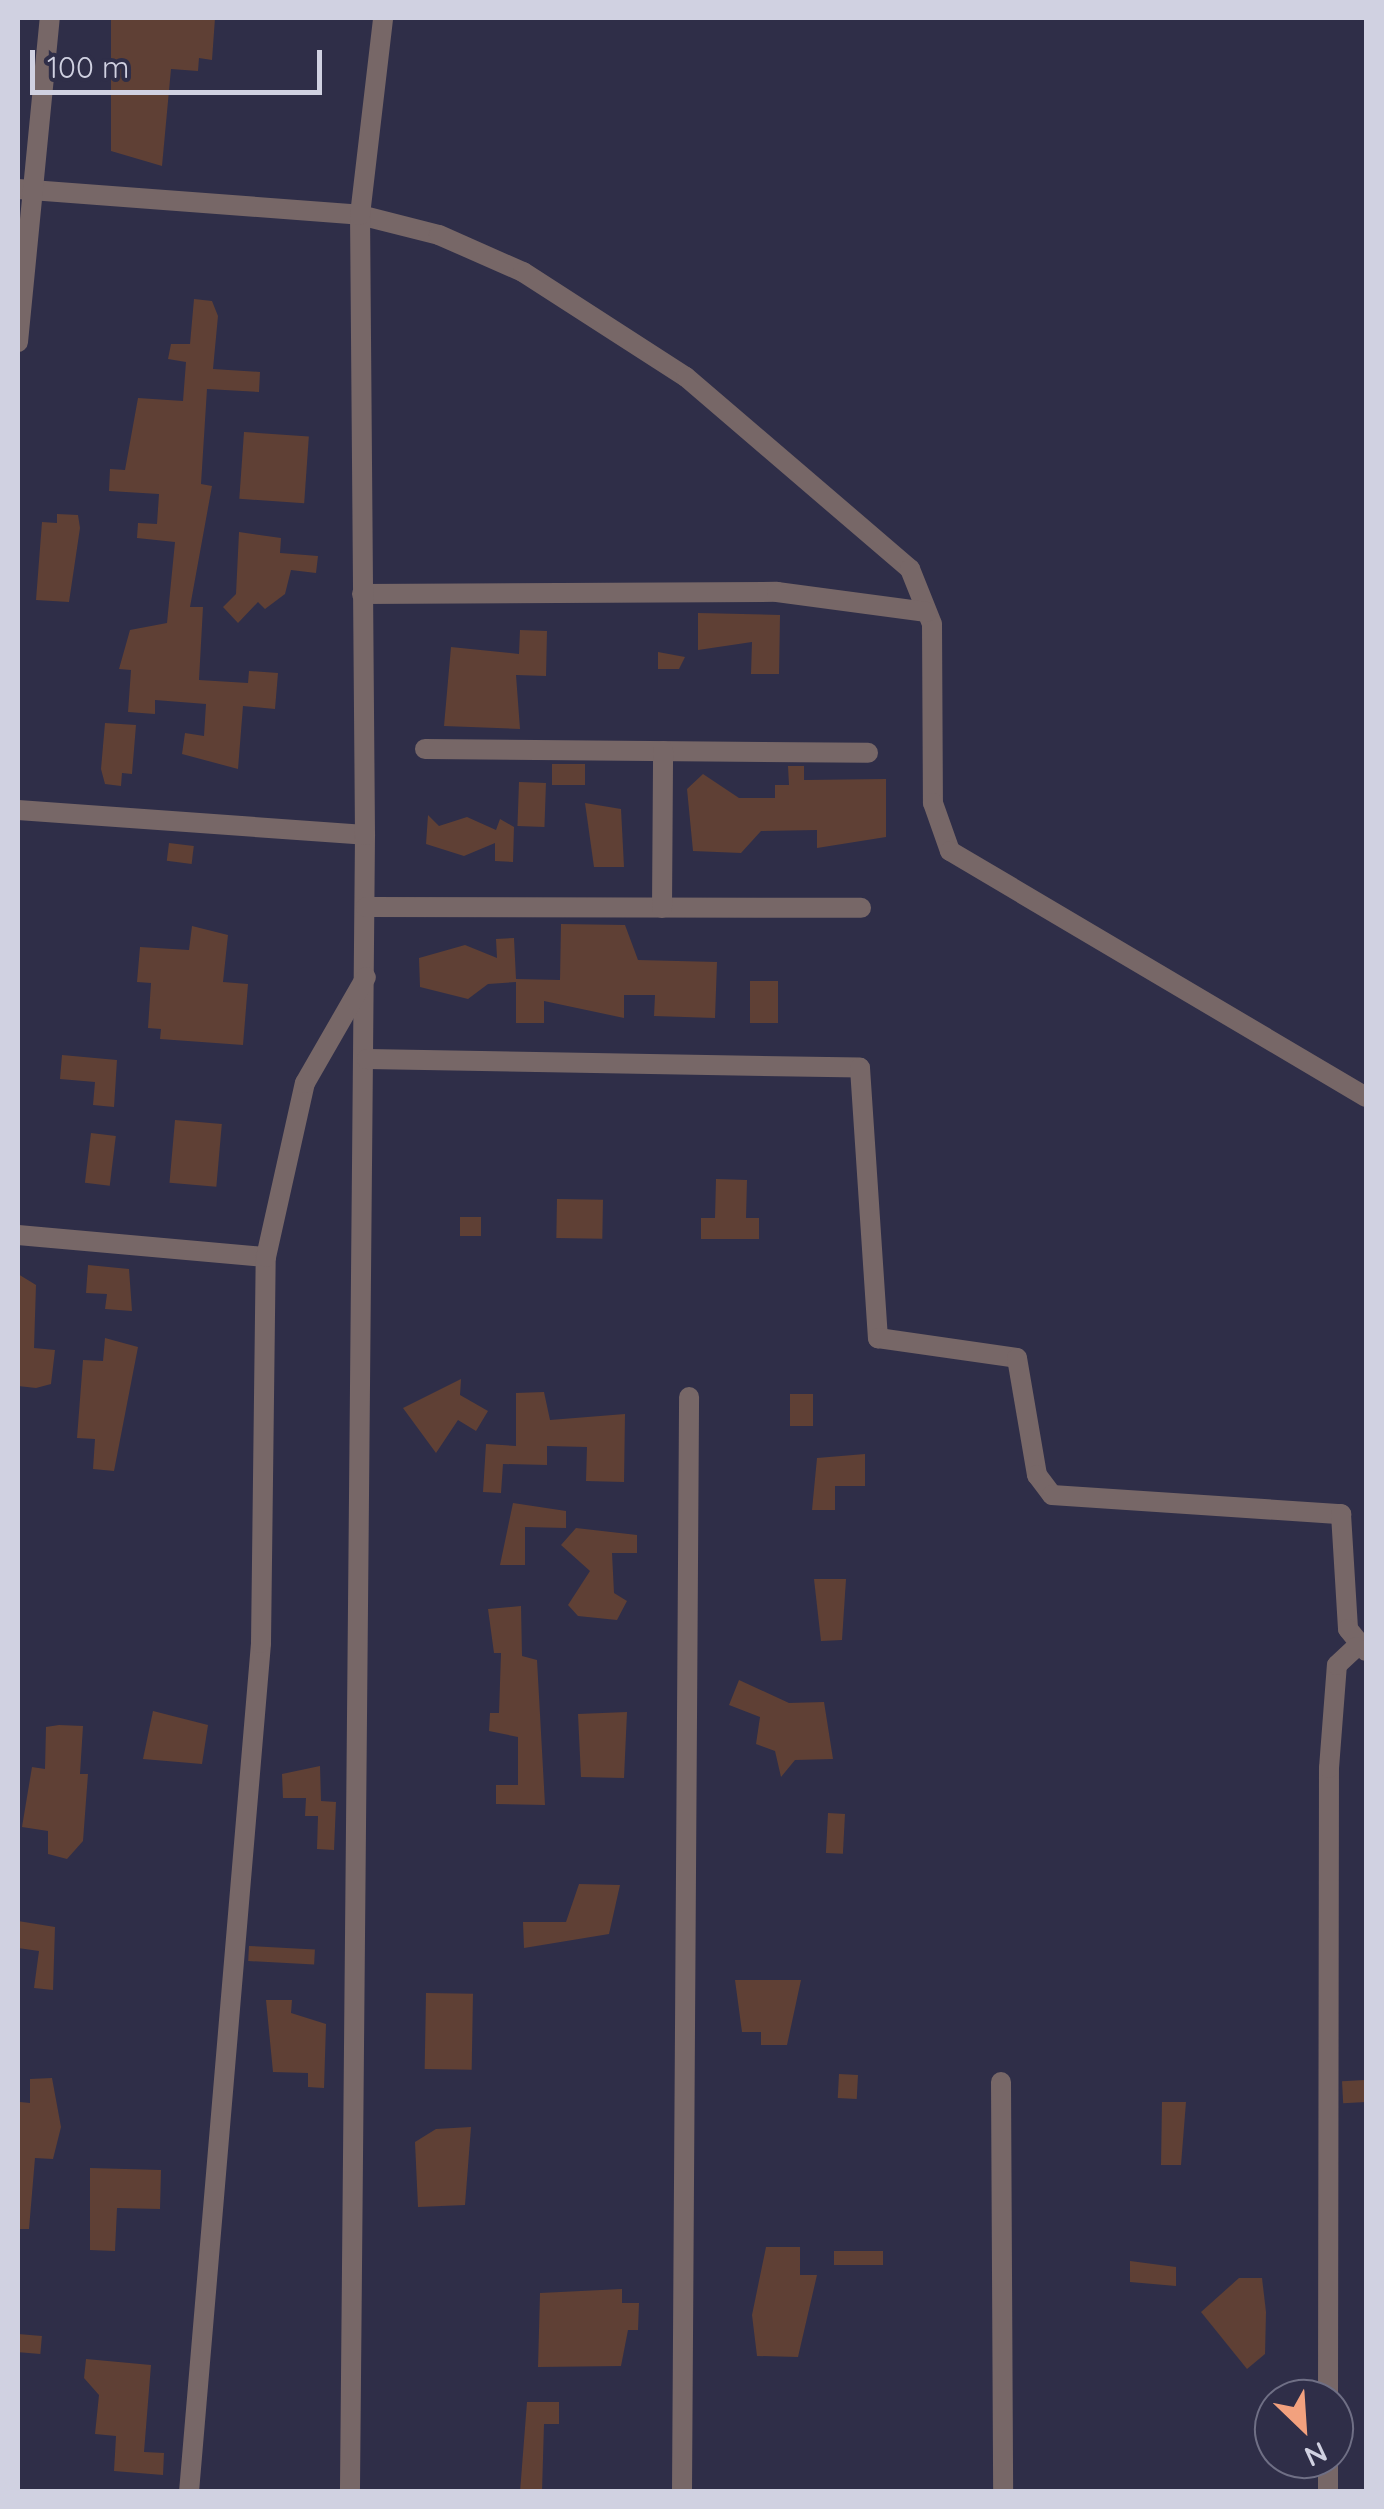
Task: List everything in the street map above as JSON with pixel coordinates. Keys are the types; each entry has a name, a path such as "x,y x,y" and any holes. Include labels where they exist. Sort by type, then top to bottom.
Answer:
{"street":[{"path":"18,342 24,189 50,18"},
{"path":"350,2492 367,1059 360,216 383,18"},
{"path":"24,189 360,216 439,234 524,272 686,377 893,548 928,612 936,672 933,803 950,851 1366,1096"},
{"path":"362,594 777,592 928,612"},
{"path":"425,749 868,753"},
{"path":"662,908 663,751"},
{"path":"18,810 366,835"},
{"path":"366,907 861,908"},
{"path":"188,2492 261,1642 266,1257 305,1083 366,976"},
{"path":"367,1059 860,1068 878,1338 1017,1358 1036,1475 1052,1495 1342,1514 1361,1649 1337,1666 1329,1768 1328,2379"},
{"path":"18,1234 266,1257"},
{"path":"682,2492 689,1398"},
{"path":"1001,2082 1003,2492"}],"building":[{"path":"111,18 215,18 212,60 199,58 198,71 171,69 162,166 111,151"},
{"path":"194,299 212,301 218,316 213,369 260,372 259,392 207,389 201,484 212,486 190,607 203,607 199,680 248,683 249,671 278,673 275,709 243,706 238,769 182,754 185,733 204,736 206,704 155,700 155,714 128,712 131,670 119,669 130,630 167,623 175,542 137,538 138,523 157,524 159,494 109,491 110,469 125,470 138,398 183,401 186,362 168,359 171,344 190,344"},
{"path":"244,432 309,437 304,503 239,499"},
{"path":"57,514 78,515 80,528 69,602 36,600 42,522 57,523"},
{"path":"239,532 281,538 280,553 318,556 316,573 291,570 285,594 265,609 258,602 238,623 223,607 236,594"},
{"path":"698,613 780,615 779,674 751,674 752,642 698,650"},
{"path":"520,630 547,631 546,676 516,675 520,729 444,726 451,647 519,654"},
{"path":"658,652 685,657 679,669 658,669"},
{"path":"105,723 136,725 132,774 122,773 121,786 105,784 101,769"},
{"path":"552,764 585,764 585,785 552,785"},
{"path":"788,766 804,766 804,780 886,779 886,837 817,848 817,830 761,831 741,853 693,851 687,789 703,774 739,798 775,798 775,785 789,785"},
{"path":"519,782 546,783 544,827 517,826"},
{"path":"585,803 621,809 624,867 594,867"},
{"path":"428,815 439,826 467,817 496,830 500,819 514,827 513,862 495,861 495,843 464,856 426,844"},
{"path":"169,843 194,846 192,864 167,861"},
{"path":"561,924 625,925 638,960 717,962 715,1018 654,1016 655,995 624,995 624,1018 544,1001 544,1023 516,1023 516,982 488,984 468,999 420,987 419,958 465,945 497,958 496,939 514,938 516,979 560,980"},
{"path":"192,926 228,935 223,982 248,984 243,1045 160,1039 161,1029 148,1028 151,983 137,982 140,947 189,950"},
{"path":"750,981 778,981 778,1023 750,1023"},
{"path":"62,1055 117,1060 114,1107 93,1105 95,1082 60,1079"},
{"path":"175,1120 222,1124 216,1187 170,1183"},
{"path":"91,1133 116,1136 110,1186 85,1183"},
{"path":"716,1179 747,1180 746,1218 759,1218 759,1239 701,1239 701,1218 715,1218"},
{"path":"557,1199 603,1200 602,1239 556,1238"},
{"path":"460,1217 481,1217 481,1236 460,1236"},
{"path":"88,1265 129,1269 132,1311 105,1309 107,1294 86,1293"},
{"path":"18,1274 36,1285 34,1348 55,1350 51,1384 36,1388 18,1386"},
{"path":"105,1338 138,1347 114,1471 93,1469 95,1439 77,1438 83,1360 103,1361"},
{"path":"461,1379 460,1395 488,1411 476,1431 458,1420 436,1453 403,1408"},
{"path":"544,1392 550,1420 625,1414 624,1482 586,1481 587,1447 547,1446 547,1465 503,1464 501,1493 483,1492 486,1444 516,1446 516,1393"},
{"path":"790,1394 813,1394 813,1426 790,1426"},
{"path":"865,1454 865,1486 835,1486 835,1510 812,1510 817,1458"},
{"path":"513,1503 566,1511 566,1528 525,1527 525,1565 500,1565"},
{"path":"576,1528 637,1535 637,1553 612,1553 614,1593 627,1601 617,1620 578,1616 568,1605 590,1571 561,1545"},
{"path":"814,1579 846,1579 842,1640 821,1641"},
{"path":"521,1606 522,1656 537,1660 545,1805 496,1804 496,1785 518,1785 518,1737 489,1731 490,1713 499,1713 501,1653 494,1653 488,1609"},
{"path":"739,1680 789,1703 824,1702 833,1759 795,1760 781,1777 775,1751 756,1744 760,1717 729,1705"},
{"path":"153,1711 208,1725 202,1764 143,1759"},
{"path":"627,1712 624,1778 581,1777 578,1714"},
{"path":"83,1726 80,1774 88,1774 83,1841 67,1859 48,1854 48,1831 22,1827 32,1767 45,1769 46,1727"},
{"path":"320,1766 321,1801 336,1802 334,1850 317,1849 318,1816 305,1816 306,1798 283,1798 282,1774"},
{"path":"828,1813 845,1814 843,1854 826,1853"},
{"path":"579,1884 620,1885 609,1934 524,1948 523,1922 566,1922"},
{"path":"18,1921 55,1927 53,1990 34,1988 39,1951 18,1948"},
{"path":"249,1946 315,1949 314,1964 248,1961"},
{"path":"735,1980 801,1980 787,2045 761,2045 761,2032 742,2032"},
{"path":"426,1993 473,1994 472,2070 425,2069"},
{"path":"266,2000 292,2000 291,2013 326,2024 324,2088 308,2087 308,2073 273,2072"},
{"path":"839,2074 858,2075 857,2099 838,2098"},
{"path":"52,2078 61,2127 53,2159 35,2158 29,2229 18,2229 20,2102 30,2103 30,2079"},
{"path":"1365,2080 1366,2102 1343,2103 1342,2081"},
{"path":"1162,2102 1186,2102 1181,2165 1161,2165"},
{"path":"471,2127 465,2205 418,2207 415,2142 436,2129"},
{"path":"90,2168 161,2170 160,2209 117,2208 115,2251 90,2250"},
{"path":"766,2247 800,2247 800,2275 817,2275 798,2357 757,2356 752,2315"},
{"path":"834,2251 883,2251 883,2265 834,2265"},
{"path":"1130,2261 1176,2267 1176,2286 1130,2282"},
{"path":"1239,2278 1262,2278 1266,2312 1265,2354 1247,2369 1201,2312"},
{"path":"622,2289 622,2303 639,2303 638,2330 628,2330 621,2366 538,2367 540,2293"},
{"path":"18,2334 42,2336 40,2354 18,2352"},
{"path":"86,2359 151,2365 144,2452 164,2453 163,2475 114,2471 116,2436 95,2434 99,2395 84,2378"},
{"path":"527,2402 559,2402 559,2424 544,2424 542,2492 520,2492"}]}
